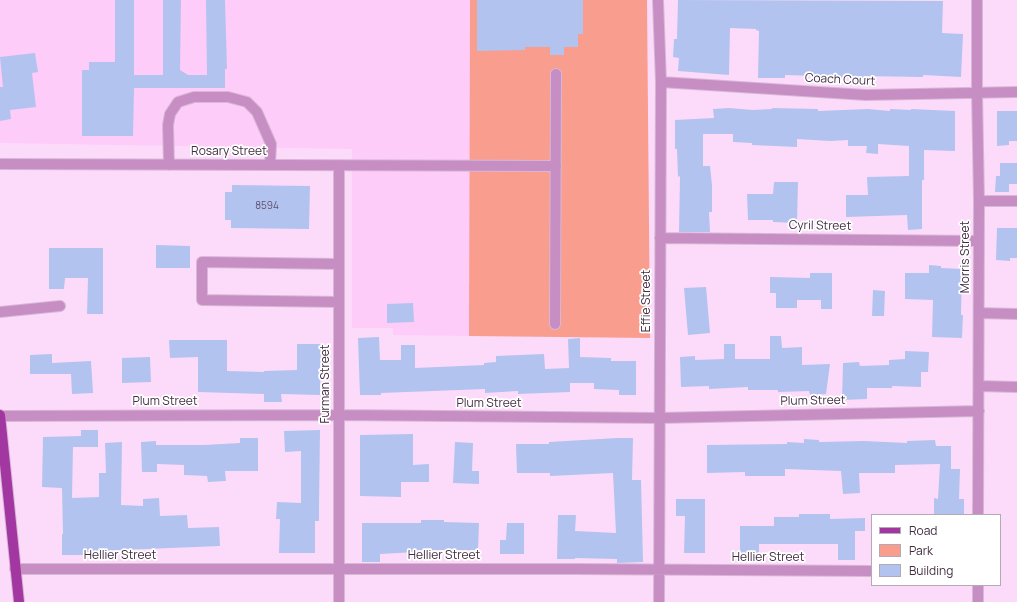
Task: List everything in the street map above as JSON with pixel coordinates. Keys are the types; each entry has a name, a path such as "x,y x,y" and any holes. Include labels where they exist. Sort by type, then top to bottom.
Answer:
{"main road":[{"path":"0,415 19,602"}],"street":[{"name":"Effie Street","path":"658,0 661,82 659,602"},
{"name":"Morris Street","path":"977,0 977,93 980,201 978,514"},
{"path":"555,324 556,74"},
{"name":"Coach Court","path":"661,82 866,95 1017,92"},
{"path":"168,165 168,125 170,114 178,102 194,97 228,97 247,102 257,112 271,144 270,165"},
{"name":"Rosary Street","path":"0,164 458,167 556,166"},
{"name":"Furman Street","path":"339,166 339,602"},
{"path":"980,201 1017,202"},
{"name":"Cyril Street","path":"660,238 979,241"},
{"path":"339,264 202,262 202,300 340,302"},
{"path":"0,312 60,306"},
{"path":"979,313 1017,314"},
{"path":"979,386 1017,387"},
{"name":"Plum Street","path":"0,415 339,415 659,418 978,411"},
{"name":"Hellier Street","path":"15,569 871,571"},
{"path":"978,586 978,602"}],"shaded area":[{"path":"0,0 470,0 469,336 393,335 393,328 352,328 352,149 0,143"}],"green space":[{"path":"470,0 647,0 650,338 469,336"}],"building":[{"path":"115,0 134,0 134,75 163,75 163,0 181,0 180,70 188,75 207,75 206,0 225,0 227,69 225,69 225,88 134,88 133,136 82,136 82,70 89,70 89,62 115,62"},
{"path":"477,0 583,0 583,34 578,34 578,47 564,47 564,55 550,55 550,47 525,47 525,50 477,51"},
{"path":"678,0 943,1 942,33 963,34 961,77 923,75 923,77 864,76 864,78 817,78 817,76 785,75 785,78 758,78 759,31 756,29 730,28 729,75 678,71 679,58 673,57 674,39 677,39"},
{"path":"35,53 38,72 32,73 36,107 10,110 11,119 0,121 0,87 3,87 0,57"},
{"path":"729,108 753,110 772,108 818,109 818,111 868,109 890,111 890,109 911,109 955,111 955,151 924,150 924,180 922,180 922,229 908,230 907,215 846,217 846,195 868,195 867,177 909,176 909,146 878,144 878,154 866,153 867,146 848,146 848,140 830,141 797,139 797,147 752,145 752,143 733,142 733,134 703,134 703,166 710,166 712,185 712,212 709,212 710,232 679,232 680,176 678,177 677,149 675,149 675,120 714,118 713,109"},
{"path":"997,111 1017,111 1017,141 1009,141 1009,145 997,146"},
{"path":"1000,163 1017,163 1017,184 1009,184 1009,192 995,192 996,176 1000,176"},
{"path":"774,182 798,182 797,223 773,222 773,220 748,220 747,194 773,194"},
{"path":"232,185 310,186 309,229 231,228 231,220 225,220 225,192 232,192"},
{"path":"997,228 1017,228 1017,258 1010,258 1010,261 996,260"},
{"path":"156,245 190,246 190,268 156,268"},
{"path":"49,248 103,248 103,314 87,314 88,278 65,278 64,289 49,289"},
{"path":"929,265 941,266 941,268 962,269 962,338 932,337 933,300 905,299 905,273 929,273"},
{"path":"810,273 832,273 832,309 821,309 821,300 797,300 797,308 776,308 776,293 770,293 770,277 810,278"},
{"path":"706,287 710,333 688,335 684,288"},
{"path":"873,290 885,291 884,316 872,316"},
{"path":"413,303 414,322 387,323 387,304"},
{"path":"770,336 781,336 782,348 802,347 802,365 830,364 826,394 810,395 809,391 778,392 778,390 748,390 748,387 709,389 709,386 681,387 680,357 695,356 695,360 724,359 724,344 735,344 735,359 770,359"},
{"path":"379,337 380,360 401,360 401,345 415,345 415,368 484,365 484,363 496,362 496,356 544,354 545,369 569,368 568,339 580,338 580,357 611,358 611,361 636,361 636,395 619,395 619,390 594,389 594,383 570,383 570,392 518,394 518,391 485,393 485,389 360,395 358,338"},
{"path":"169,340 227,340 227,371 264,372 297,370 297,344 321,344 320,395 281,394 282,402 264,402 264,394 198,392 198,357 170,358"},
{"path":"905,351 929,352 928,372 921,372 921,387 892,386 892,388 867,388 867,399 842,400 843,363 859,362 860,366 889,365 889,360 905,359"},
{"path":"52,354 52,363 91,361 93,393 72,394 71,374 30,374 30,355"},
{"path":"150,357 151,382 122,383 122,358"},
{"path":"81,430 98,430 98,447 73,447 72,498 99,497 99,473 106,473 105,443 122,442 121,505 143,506 143,499 159,498 160,516 187,515 188,528 219,527 220,546 96,551 96,555 62,555 62,488 42,487 43,437 81,436"},
{"path":"320,430 319,521 315,521 315,553 279,553 280,519 276,519 277,502 301,503 301,451 285,452 284,431"},
{"path":"413,434 413,465 429,464 429,482 401,482 401,497 360,496 360,435"},
{"path":"240,438 258,438 258,471 225,471 226,481 208,482 207,476 184,475 184,465 157,464 157,472 142,472 141,442 156,441 156,445 204,445 240,443"},
{"path":"633,438 632,480 641,480 643,562 617,563 617,559 557,559 558,515 576,515 575,531 616,533 613,473 550,476 550,473 517,473 516,444 549,444 549,442"},
{"path":"804,439 819,440 819,442 864,441 907,443 907,441 935,440 936,446 951,446 951,469 960,469 959,499 964,499 964,514 934,514 934,498 938,499 940,464 895,465 895,473 859,473 860,493 843,494 841,471 785,469 785,476 745,476 745,472 707,473 707,445 787,444 787,442 804,443"},
{"path":"455,442 473,443 472,471 479,471 479,484 453,483"},
{"path":"676,499 705,499 705,553 684,553 685,516 676,516"},
{"path":"799,514 830,514 830,519 865,518 865,531 855,531 855,560 838,560 838,544 759,544 759,554 740,554 740,526 774,526 774,517 799,517"},
{"path":"421,520 479,523 478,550 416,550 416,552 380,554 380,562 362,562 362,523 421,523"},
{"path":"507,523 524,523 524,554 500,554 500,540 506,540"}]}
